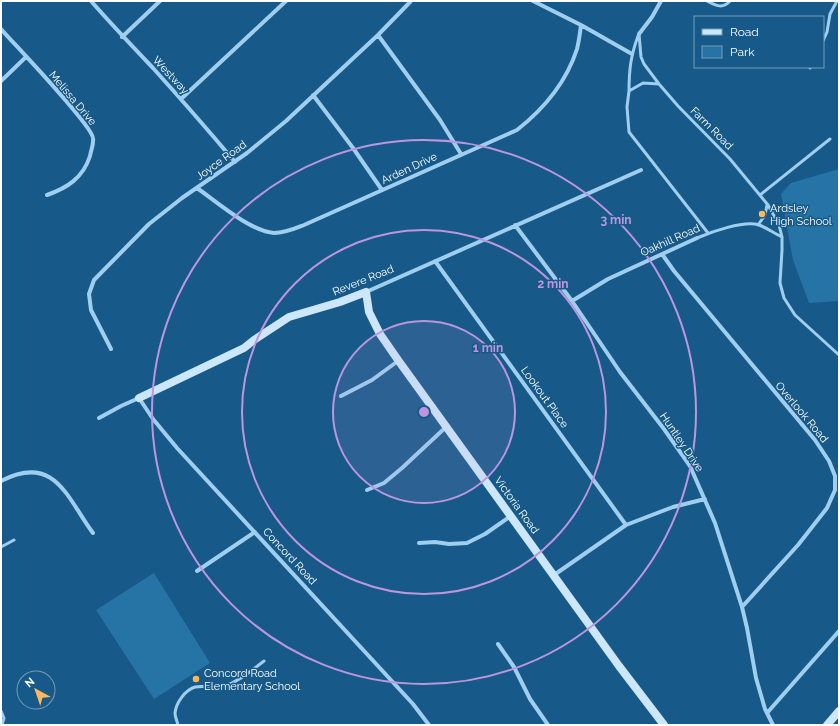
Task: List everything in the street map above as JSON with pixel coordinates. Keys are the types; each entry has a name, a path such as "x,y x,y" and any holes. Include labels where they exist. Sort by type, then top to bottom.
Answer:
{"street":[{"name":"Westway","path":"91,1 122,37 181,99 235,162"},
{"path":"122,37 160,1"},
{"path":"181,99 286,1"},
{"name":"Joyce Road","path":"111,349 91,310 89,294 94,280 149,224 182,198 247,154 286,121 378,35 411,1"},
{"path":"533,1 581,25 632,54"},
{"path":"639,34 652,17 661,1"},
{"name":"Arden Drive","path":"197,188 237,217 259,229 273,233 286,232 298,228 517,130 536,115 553,95 567,72 577,49 581,25"},
{"name":"Melissa Drive","path":"1,29 82,119 93,137 88,161 81,175 62,190 47,195"},
{"path":"378,35 440,120 461,154"},
{"path":"1,81 26,57"},
{"path":"313,95 353,148 382,190"},
{"name":"Revere Road","path":"99,418 121,406 244,348 289,317 340,302 366,292 515,224 641,170"},
{"name":"Huntley Drive","path":"515,224 572,301 620,372 664,429 690,466 715,523 742,607 756,678 764,709 773,725"},
{"name":"Oakhill Road","path":"572,301 608,279 697,238"},
{"name":"Overlook Road","path":"662,254 674,271 815,440 829,461 835,476 835,490 827,508 798,545 742,607"},
{"name":"Lookout Place","path":"435,261 626,525"},
{"name":"Victoria Road","path":"366,292 369,312 380,334 619,666 664,725"},
{"path":"341,396 372,380 398,360"},
{"name":"Concord Road","path":"139,398 153,419 177,448 413,704 429,725"},
{"path":"367,490 384,483 446,427"},
{"path":"1,481 13,475 29,472 43,474 55,480 65,490 93,533"},
{"path":"554,575 626,525 673,507 705,499"},
{"path":"419,543 466,543 485,534 511,516"},
{"path":"198,571 255,532"},
{"path":"767,713 839,631"},
{"path":"498,644 514,667 530,699 548,725"},
{"path":"827,725 839,711"}],"lane":[{"path":"707,1 716,6 724,6 730,1"},
{"path":"824,39 827,32 830,14 837,1"},
{"path":"639,34 632,54 629,75 629,132 708,234"},
{"name":"Farm Road","path":"639,34 644,64 678,106 730,159 768,204 779,225 782,237 780,283 784,298 796,315 839,355"},
{"path":"629,90 643,83 660,84"},
{"path":"760,195 830,139"},
{"path":"758,225 765,215 768,204"},
{"name":"Oakhill Road","path":"697,238 736,226 758,225 782,237"},
{"path":"1,548 14,540"},
{"path":"178,725 175,712 184,695 194,688 206,686 216,688 226,686 240,679 264,661"},
{"path":"1,711 4,718 2,725"}],"green space":[{"path":"839,169 839,301 809,303 793,260 781,194 791,183"},
{"path":"154,573 210,663 154,699 96,610"}],"place":[{"name":"Ardsley High School","path":"762,214"},
{"name":"Concord Road Elementary School","path":"196,679"}]}
